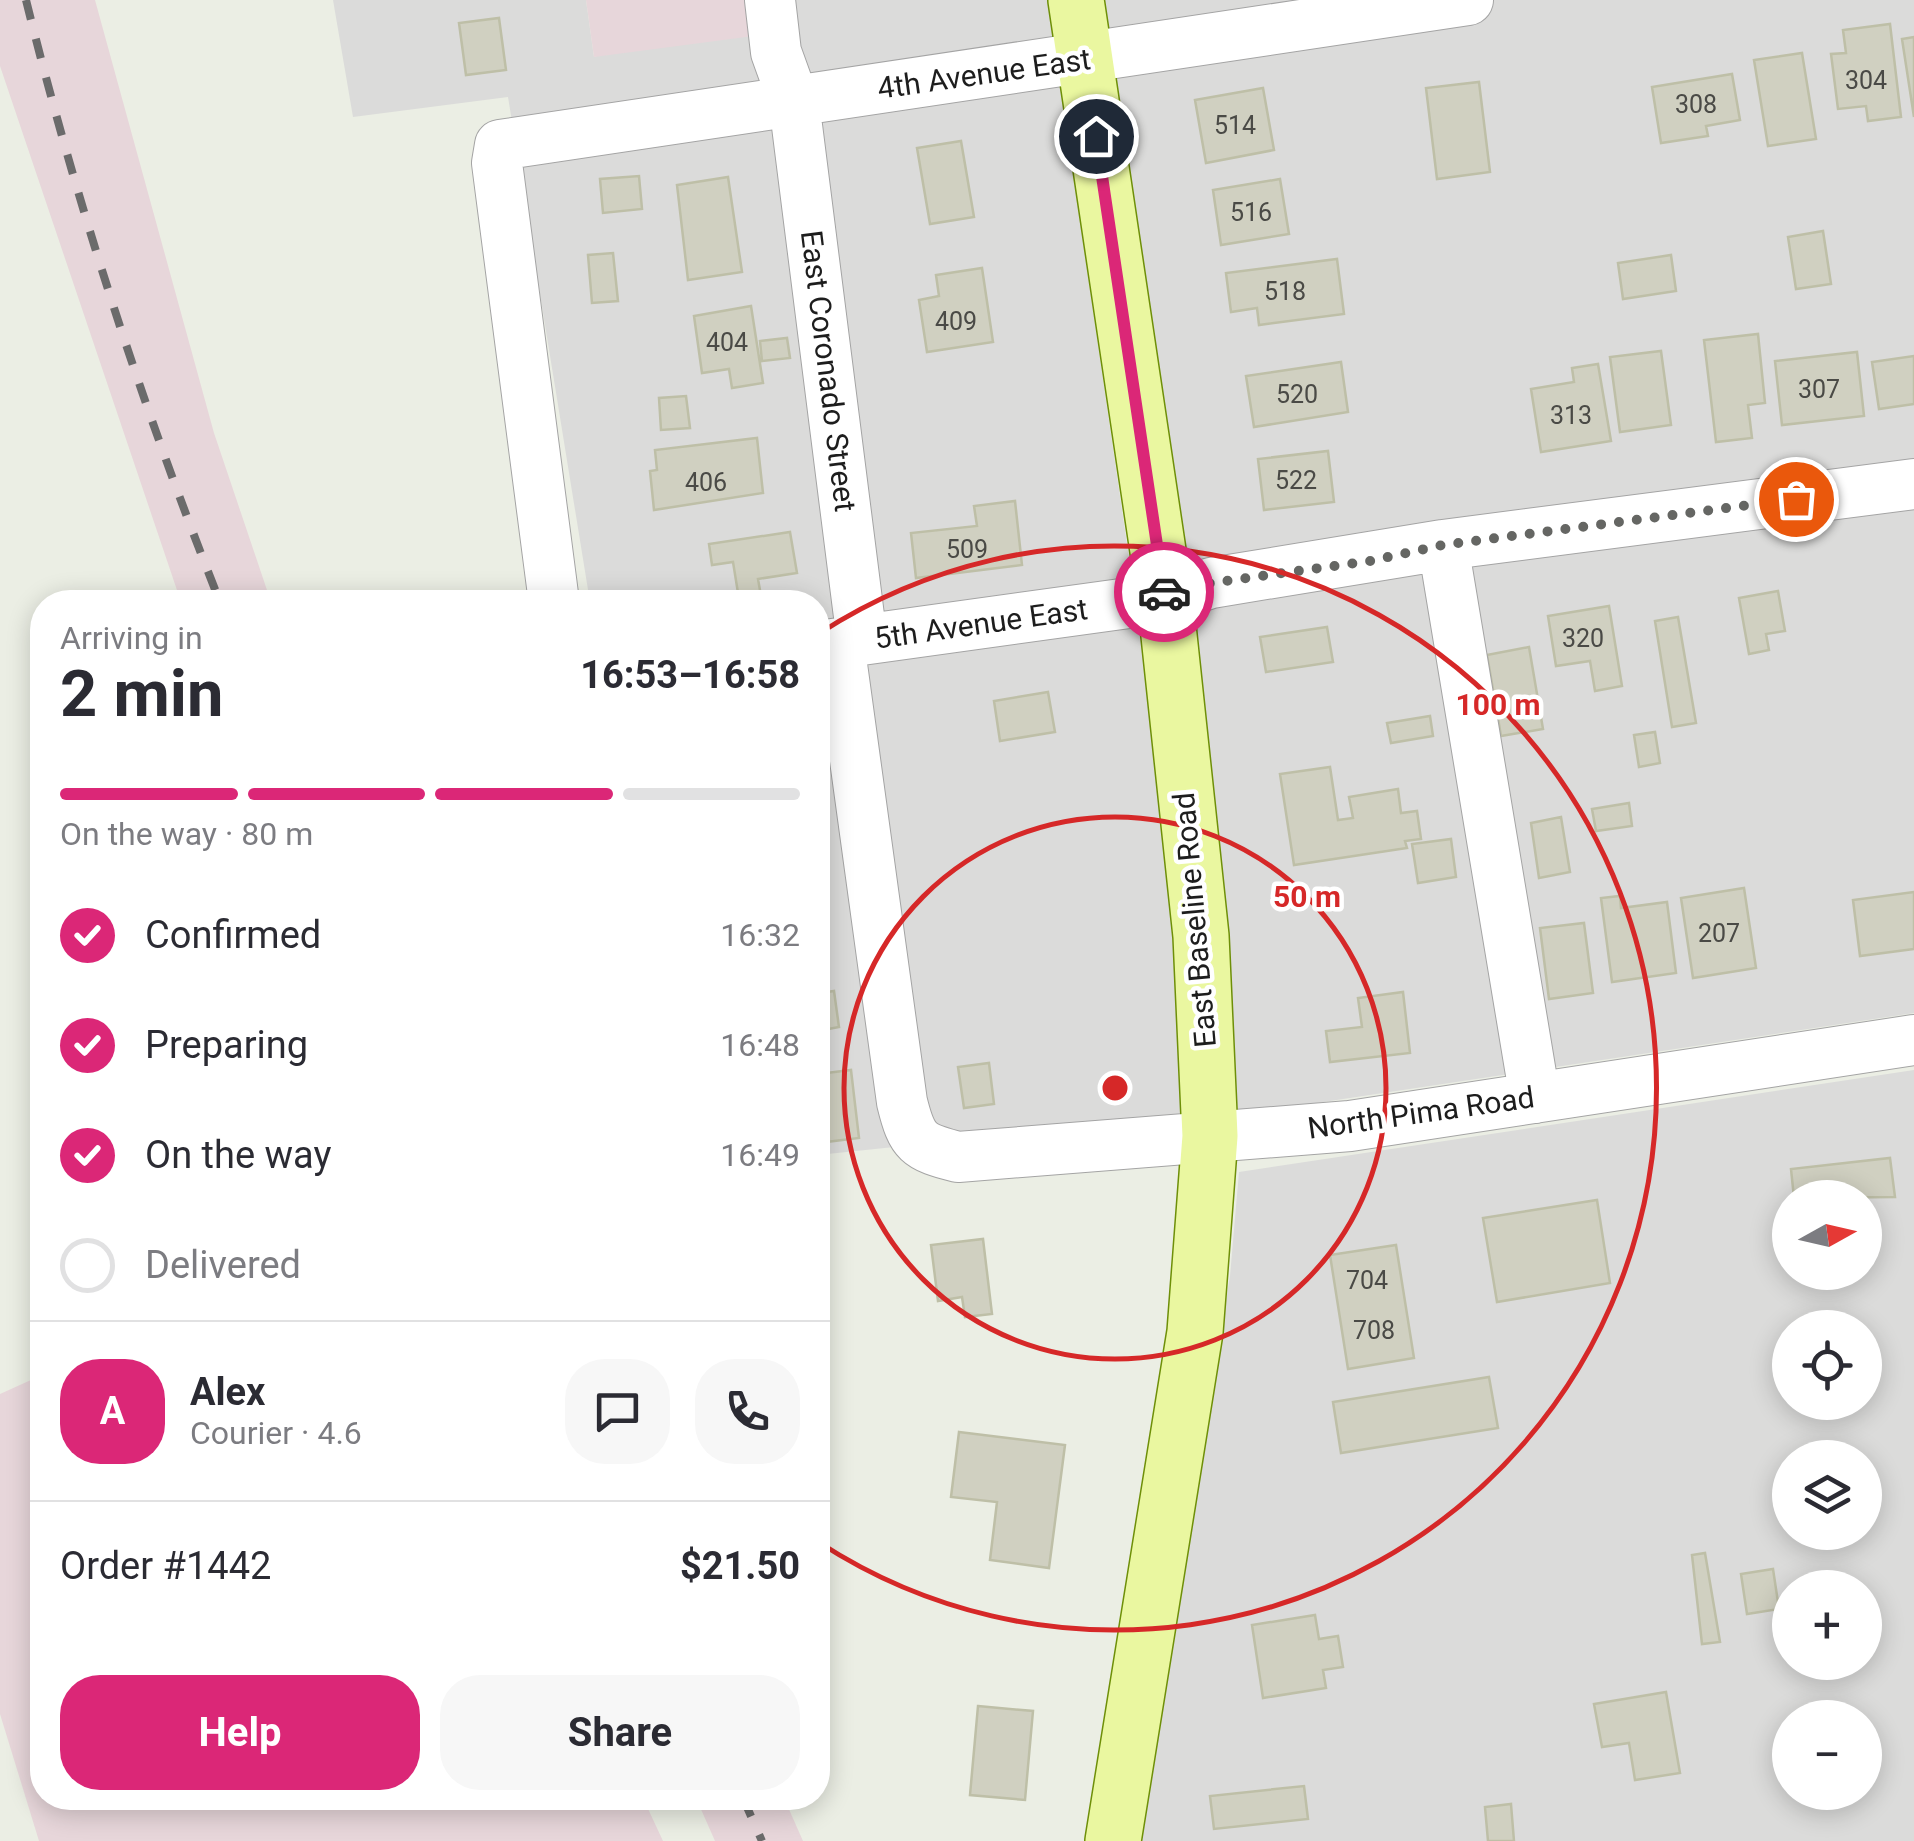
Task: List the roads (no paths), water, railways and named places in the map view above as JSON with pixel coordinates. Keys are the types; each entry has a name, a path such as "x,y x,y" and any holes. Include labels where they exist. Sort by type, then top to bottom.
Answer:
{"main road":[{"name":"East Baseline Road","path":"1076,0 1164,598 1200,936 1210,1136 1196,1332 1113,1841"}],"street":[{"name":"East Coronado Street","path":"770,0 776,52 794,102 840,643 902,1102 909,1132 925,1149"},
{"name":"4th Avenue East","path":"552,590 501,200 500,145 1468,0"},
{"name":"5th Avenue East","path":"840,643 1164,598 1211,583 1370,561 1443,545 1914,484"},
{"path":"1443,545 1535,1098"},
{"name":"North Pima Road","path":"925,1149 958,1157 1350,1126 1914,1040"}],"railway":[{"path":"26,0 113,304 215,590"},
{"path":"748,1810 762,1841"}]}
